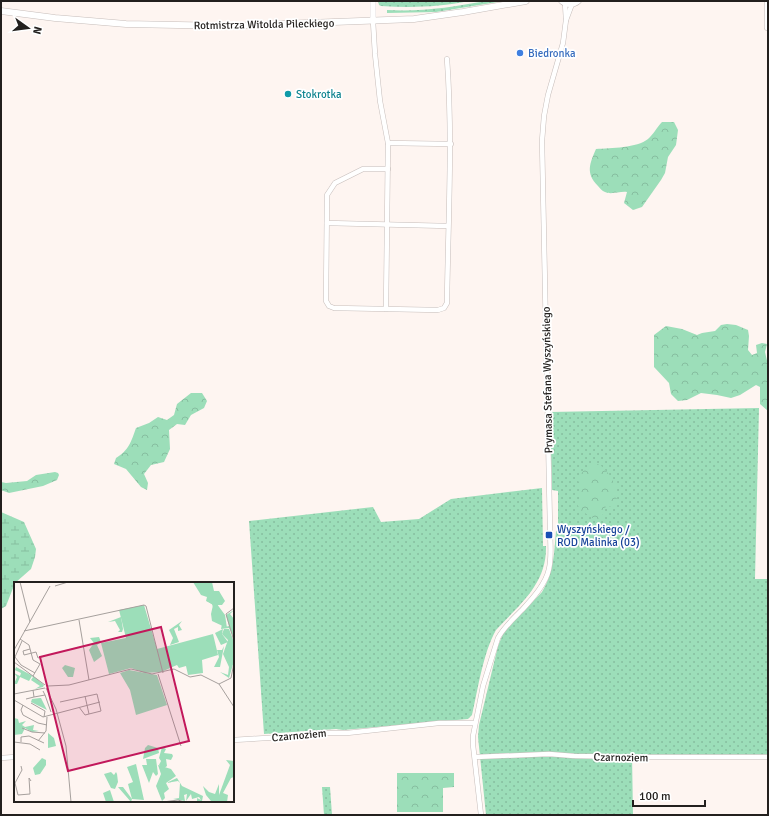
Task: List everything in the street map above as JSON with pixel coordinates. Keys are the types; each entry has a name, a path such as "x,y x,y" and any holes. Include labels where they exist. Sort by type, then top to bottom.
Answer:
{"main road":[{"name":"Rotmistrza Witolda Pileckiego","path":"1,11 55,18 162,25 229,26 373,21 433,17 526,1"},
{"path":"564,2 572,4 578,1"}],"street":[{"path":"373,1 375,54 380,101 388,143 386,308"},
{"path":"767,1 767,28"},
{"name":"Prymasa Stefana Wyszyńskiego","path":"564,2 566,20"},
{"name":"Prymasa Stefana Wyszyńskiego","path":"475,723 483,686 498,638 502,631 525,607 538,590 547,575 550,562 542,141 544,116 548,95 560,54 566,20 572,4"},
{"path":"388,169 363,169 335,183 327,194 326,301 329,306 334,308 438,310 444,308 447,303 451,144 447,59"},
{"path":"388,143 451,144"},
{"path":"327,223 448,226"},
{"name":"Czarnoziem","path":"234,740 300,736 319,733 347,733 439,723 475,723"},
{"path":"475,723 473,745 481,815"},
{"name":"Czarnoziem","path":"475,757 549,754 574,756 768,757"},
{"path":"1,758 14,757"}],"green space":[{"path":"378,1 469,1 436,6 404,7 381,6 379,5"},
{"path":"486,1 504,1 436,12 387,13 387,10 437,8"},
{"path":"662,122 674,122 678,130 676,145 668,157 665,173 661,180 642,207 633,210 624,203 627,192 604,192 594,181 590,172 592,159 596,149 624,147 643,142 650,137"},
{"path":"721,325 736,325 748,330 748,350 752,355 757,353 756,345 762,343 767,344 765,352 768,365 768,411 760,404 760,387 756,385 740,395 731,398 701,393 687,400 678,401 671,394 669,383 654,367 654,335 666,326 682,329 697,335 715,331"},
{"path":"191,393 202,393 207,401 204,408 191,415 185,425 177,424 169,430 170,449 164,462 151,465 144,474 148,483 147,490 141,487 126,469 114,464 116,458 127,449 136,428 149,423 158,417 167,420 174,415 177,404"},
{"path":"759,408 755,579 768,579 768,756 632,755 633,815 486,815 478,737 479,725 498,646 503,634 542,592 546,585 554,555 556,531 558,530 558,491 552,490 550,412"},
{"path":"599,464 614,482 617,503 613,507 606,506 601,519 597,520 582,511 578,506 581,488 578,480 586,468 589,469 593,465"},
{"path":"55,472 59,475 57,480 43,486 9,493 1,490 1,482 27,481 36,475"},
{"path":"542,488 543,546 546,546 542,572 530,593 496,630 491,639 484,660 472,715 468,719 343,730 336,729 264,734 249,521 373,507 381,522 419,519 451,499"},
{"path":"1,512 24,522 36,549 31,569 16,582 14,582 6,606 1,609"},
{"path":"397,773 454,773 454,787 443,788 443,812 397,812"},
{"path":"322,787 330,787 332,815 324,815"}],"place":[{"name":"Biedronka","path":"520,53"},
{"name":"Stokrotka","path":"288,94"},
{"name":"Wyszyńskiego / ROD Malinka (03)","path":"549,535"}]}
